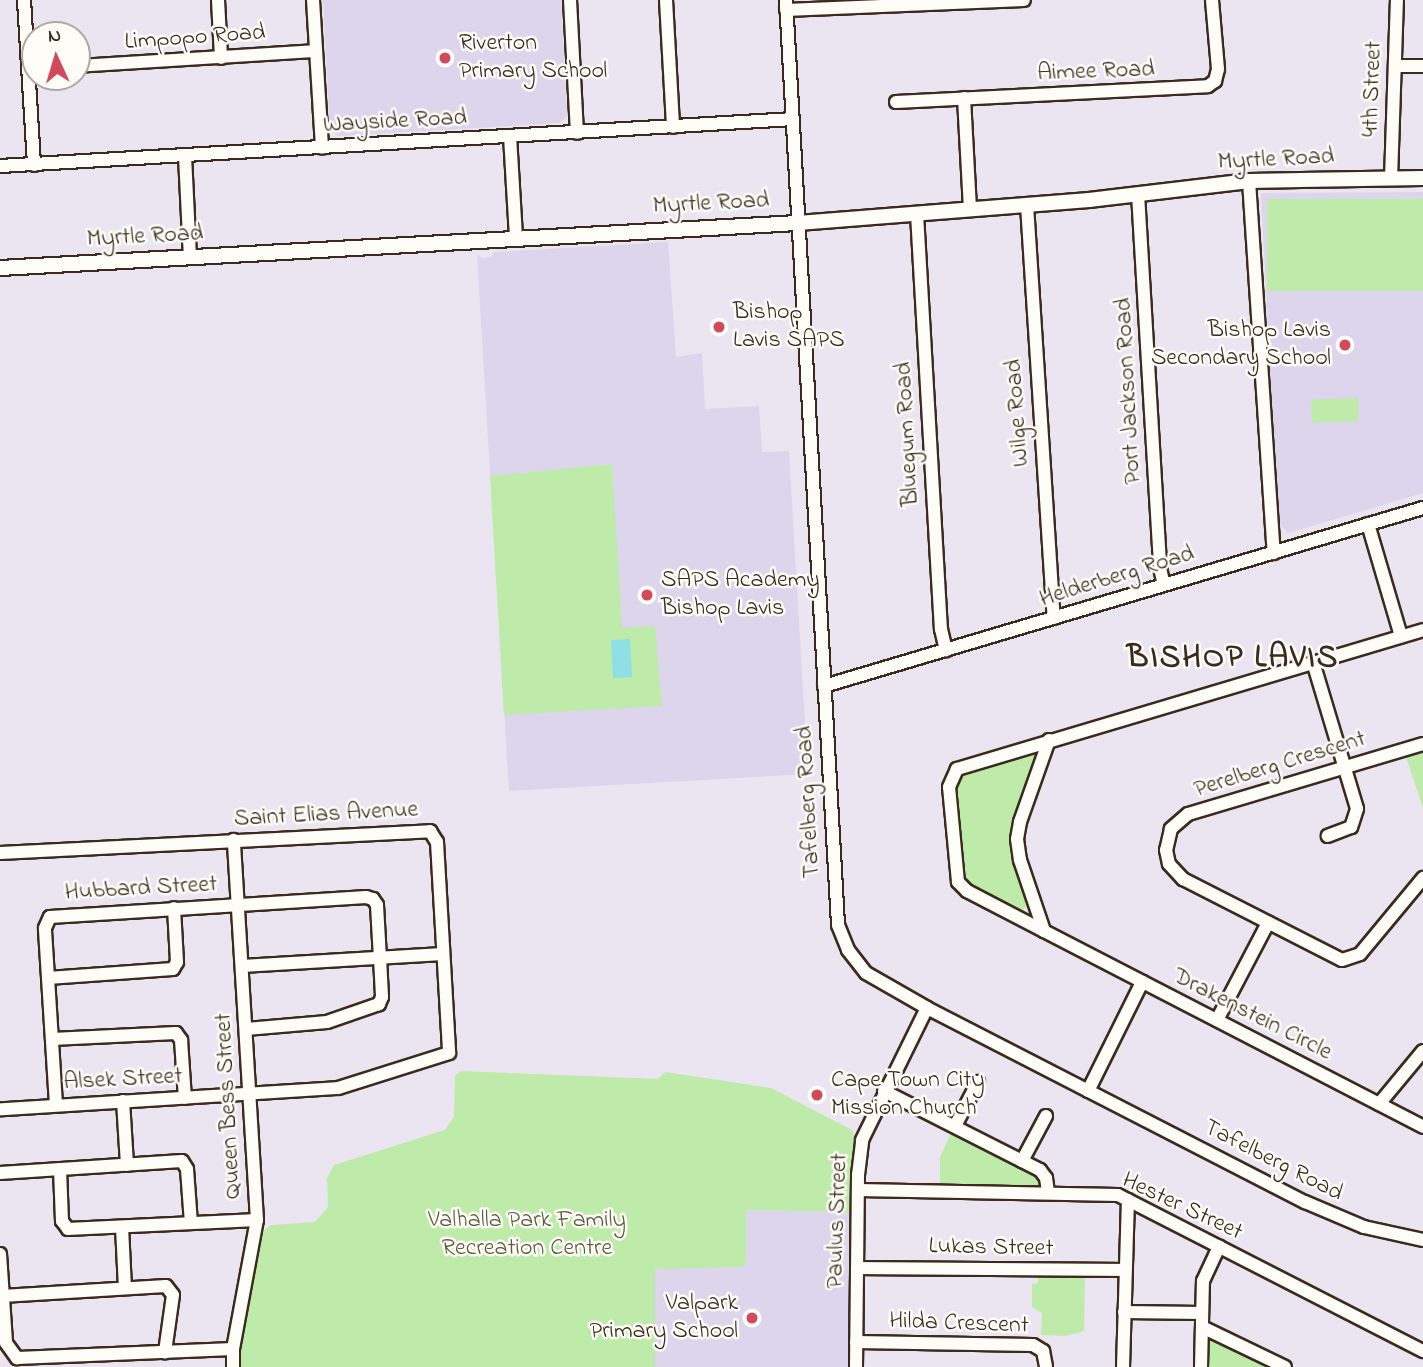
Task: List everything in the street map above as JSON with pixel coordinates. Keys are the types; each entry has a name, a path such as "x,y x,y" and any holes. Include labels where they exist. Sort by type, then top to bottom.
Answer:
{"street":[{"path":"24,0 26,21"},
{"path":"218,0 221,58"},
{"path":"313,0 322,148"},
{"path":"570,0 577,132"},
{"path":"666,0 673,127"},
{"path":"786,5 1024,0"},
{"name":"Aimee Road","path":"896,102 1208,86 1214,81 1218,69 1212,0"},
{"name":"4th Street","path":"1391,179 1397,0"},
{"name":"Tafelberg Road","path":"786,5 838,925 842,939 866,973 927,1008 1328,1213 1375,1230 1423,1240"},
{"name":"Limpopo Road","path":"91,65 316,51"},
{"path":"1395,66 1423,66"},
{"path":"32,91 34,165"},
{"path":"964,98 970,210"},
{"name":"Wayside Road","path":"0,166 793,119"},
{"path":"510,136 516,237"},
{"path":"185,156 190,257"},
{"name":"Myrtle Road","path":"0,268 798,223 1027,205 1249,181 1423,178"},
{"path":"1249,181 1274,552"},
{"name":"Port Jackson Road","path":"1138,194 1160,568 1164,585"},
{"name":"Wilge Road","path":"1027,205 1054,618"},
{"name":"Bluegum Road","path":"917,214 941,629 946,650"},
{"name":"Helderberg Road","path":"824,686 1423,508"},
{"path":"1368,524 1401,636"},
{"name":"Drakenstein Circle","path":"1423,629 960,767 951,776 949,787 958,882 967,891 1423,1127"},
{"path":"1313,662 1357,814 1351,827 1328,836"},
{"path":"1044,931 1020,860 1017,839 1020,822 1049,740"},
{"name":"Perelberg Crescent","path":"1423,744 1188,814 1176,822 1168,835 1167,857 1178,875 1339,959 1351,959 1360,954 1423,878"},
{"name":"Saint Elias Avenue","path":"0,853 430,831 436,842 449,1053"},
{"name":"Queen Bess Street","path":"233,1367 233,1349 257,1220 234,840"},
{"name":"Hubbard Street","path":"48,978 48,919 55,915 369,897 377,905 382,997 376,1006 327,1022 246,1029"},
{"path":"56,1105 48,978 173,969 177,962 174,908"},
{"path":"1217,1020 1268,923"},
{"path":"242,966 443,954"},
{"path":"1088,1091 1142,982"},
{"name":"Paulus Street","path":"856,1367 858,1190 862,1140 927,1008"},
{"path":"52,1040 176,1033 181,1040 185,1098"},
{"path":"1379,1104 1423,1051"},
{"name":"Alsek Street","path":"0,1109 338,1088 449,1053"},
{"path":"955,1126 978,1082"},
{"path":"884,1091 1045,1175 1048,1193"},
{"path":"123,1101 127,1165"},
{"path":"1022,1161 1046,1116"},
{"path":"0,1173 185,1163 191,1223"},
{"path":"60,1169 62,1221 66,1227 257,1220"},
{"name":"Hester Street","path":"858,1190 1111,1194 1128,1200 1423,1351"},
{"path":"1123,1367 1128,1200"},
{"path":"122,1227 125,1289"},
{"path":"1201,1367 1203,1281 1219,1246"},
{"path":"0,1254 7,1347 22,1359 233,1349"},
{"name":"Lukas Street","path":"857,1268 1124,1270"},
{"path":"2,1296 166,1286 173,1292 165,1352"},
{"path":"1124,1312 1202,1313"},
{"path":"1202,1327 1285,1367"},
{"name":"Hilda Crescent","path":"856,1342 1033,1345 1043,1351 1046,1367"}],"shaded area":[{"name":"Riverton Primary School","path":"323,0 561,0 567,116 560,123 338,136 330,130"},
{"name":"Bishop Lavis Secondary School","path":"1423,192 1423,493 1288,533 1278,521 1261,193"},
{"name":"SAPS Academy Bishop Lavis","path":"668,242 676,357 702,353 705,409 759,406 762,452 789,451 808,774 509,791 477,254 482,258 492,257 494,252"},
{"name":"Valpark Primary School","path":"746,1210 850,1212 849,1367 655,1367 655,1268 743,1267 746,1262"}],"green space":[{"path":"1267,199 1423,199 1423,291 1267,291"},
{"path":"1358,398 1359,421 1312,423 1311,400"},
{"path":"612,464 622,628 655,626 662,706 504,715 490,476"},
{"path":"1423,749 1423,808 1405,754"},
{"path":"1035,750 1038,753 1017,818 1029,904 1020,912 964,883 954,788 959,774"},
{"name":"Valhalla Park Family Recreation Centre","path":"461,1071 658,1079 665,1072 771,1088 852,1130 855,1138 850,1212 746,1210 746,1262 743,1267 655,1269 655,1367 239,1367 243,1328 261,1233 271,1225 315,1222 328,1207 327,1178 334,1165 445,1130 454,1117 455,1076"},
{"path":"953,1129 1040,1175 1041,1186 940,1186 940,1157"},
{"path":"1038,1274 1085,1274 1084,1331 1066,1336 1041,1335 1042,1313 1032,1307 1032,1284 1038,1283"},
{"path":"1210,1337 1277,1367 1205,1367"}],"water":[{"path":"630,639 632,677 613,678 611,640"}],"place":[{"name":"Riverton Primary School","path":"445,58"},
{"name":"Bishop Lavis SAPS","path":"719,327"},
{"name":"Bishop Lavis Secondary School","path":"1345,345"},
{"name":"SAPS Academy Bishop Lavis","path":"647,595"},
{"name":"Cape Town City Mission Church","path":"817,1095"},
{"name":"Valpark Primary School","path":"752,1318"}],"district":[{"name":"BISHOP LAVIS","path":"1233,659"}]}
